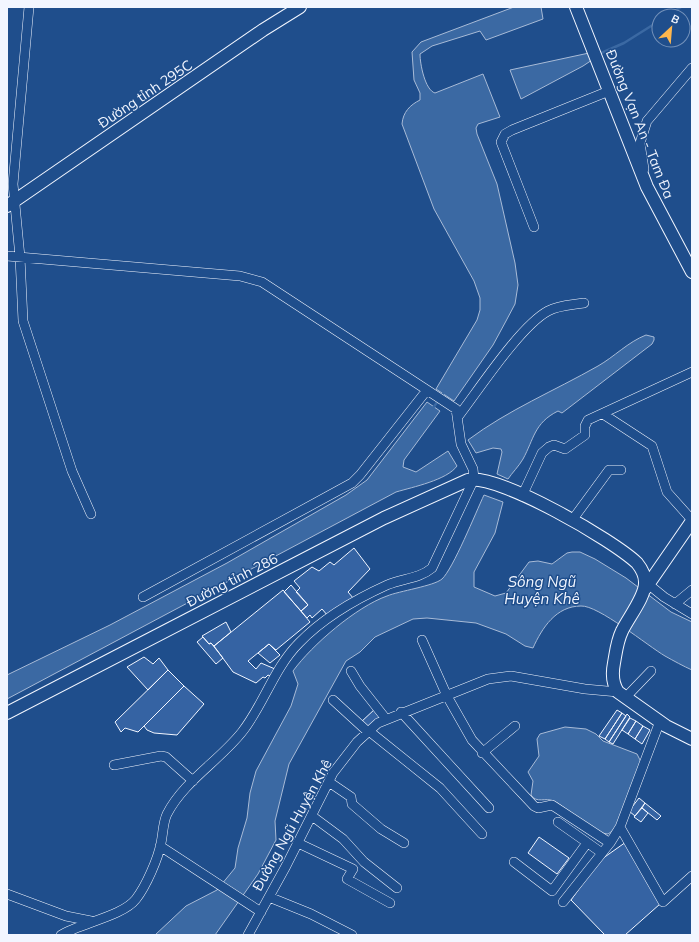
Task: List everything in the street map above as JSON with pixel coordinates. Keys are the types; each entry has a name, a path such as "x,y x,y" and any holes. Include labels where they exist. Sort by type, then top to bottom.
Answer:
{"main road":[{"name":"Đường tỉnh 295C","path":"11,204 262,30 300,7"},
{"name":"Đường Vạn An - Tam Đa","path":"576,7 647,187 692,272"},
{"path":"474,479 483,480 573,519 637,564 650,571 654,572 660,568"},
{"name":"Đường tỉnh 286","path":"7,713 384,518 429,496 474,479"},
{"path":"692,521 646,587 621,631 617,643 613,673 614,685 622,695 660,721 692,739"},
{"path":"637,564 644,576 646,587"}],"street":[{"path":"29,7 11,204 20,257 23,321 72,471 91,514"},
{"path":"647,187 640,143 647,121 692,68"},
{"path":"534,227 501,142 503,136 512,130 610,91"},
{"path":"7,256 240,276 262,282 454,407 462,444 474,471 474,479 432,568 422,575 388,585 374,592 344,609 314,629 291,652 243,731 219,758 177,797 166,816 160,846 148,878 136,900 117,912 61,935"},
{"path":"457,418 521,335 538,318 549,310 584,303"},
{"path":"522,496 545,450 554,445 565,449 569,448 584,435 585,426 588,420 692,372"},
{"path":"143,597 352,483 430,391"},
{"path":"603,414 652,446 667,492 692,521"},
{"path":"573,519 609,470 621,470"},
{"path":"646,587 692,614"},
{"path":"675,604 692,590"},
{"path":"422,640 447,696 472,740 482,753 534,806 538,808 552,805 610,843"},
{"path":"622,695 652,670"},
{"path":"351,671 360,686 386,719"},
{"name":"Đường Ngũ Huyện Khê","path":"248,935 258,909 269,898 333,773 352,748 378,723 401,712 447,696 488,679 511,676 585,690 622,695"},
{"path":"333,700 440,788 482,834"},
{"path":"401,712 489,808"},
{"path":"563,902 610,843 620,827 660,721"},
{"path":"482,753 515,726"},
{"path":"114,765 161,756 166,757 193,781"},
{"path":"329,782 351,797 352,804 381,829 404,843"},
{"path":"312,816 343,839 364,862 397,888"},
{"path":"558,822 602,853"},
{"path":"620,827 663,902 692,876"},
{"path":"298,843 353,869 347,879 390,903"},
{"path":"514,862 552,890 587,843"},
{"path":"160,846 258,909"},
{"path":"7,894 66,916 92,921"},
{"path":"269,898 311,914 352,935"}],"water":[{"path":"514,7 541,7 543,19 486,40 480,31 432,46 420,54 422,70 426,82 431,91 435,93 483,74 500,117 478,124 476,128 497,184 515,263 518,285 515,304 493,345 454,401 436,389 477,320 480,310 480,298 474,281 434,209 402,124 408,109 420,100 420,93 414,80 412,52 421,42"},
{"path":"589,53 592,60 521,99 510,70"},
{"path":"646,335 654,337 652,344 562,413 558,411 539,426 523,459 508,479 497,474 502,452 501,449 493,448 476,453 468,440 483,429 515,410 598,366 639,338"},
{"path":"427,402 440,411 404,460 403,467 416,472 448,451 457,466 452,471 438,479 396,492 7,699 7,675 110,625 227,563 346,495 367,480"},
{"name":"Sông Ngũ Huyện Khê","path":"484,495 503,502 495,533 474,572 474,587 495,596 506,593 529,562 538,561 552,564 567,553 580,552 595,559 626,578 671,612 692,622 692,670 665,656 599,612 589,607 581,606 572,607 557,614 541,633 533,648 525,646 506,634 476,623 427,618 413,619 375,637 360,652 346,661 289,764 275,821 276,840 258,874 215,935 155,935 186,906 217,890 235,868 238,848 247,818 250,793 256,771 291,706 298,684 293,671 311,650 323,639 362,609 375,601 392,594 432,584 442,579 458,553"},
{"path":"565,727 586,729 596,734 603,741 637,754 641,762 623,813 613,830 608,834 594,830 554,801 539,800 533,798 531,795 533,781 528,772 539,756 537,739 540,734"}],"building":[{"path":"354,548 370,569 348,592 354,599 328,616 322,609 312,618 310,615 307,618 301,611 308,605 296,592 300,588 294,581 312,567 319,571 330,562 334,565"},
{"path":"291,585 308,605 301,611 284,592"},
{"path":"283,590 310,622 276,650 269,644 248,661 256,669 261,663 275,669 270,676 268,675 265,678 263,677 256,683 233,672 214,646"},
{"path":"226,622 231,632 214,646 211,643 209,644 202,636"},
{"path":"203,637 209,644 211,643 223,658 216,664 197,642"},
{"path":"269,644 280,655 270,663 258,653"},
{"path":"144,657 153,664 159,658 168,670 148,690 127,667"},
{"path":"168,670 184,686 138,732 125,728 121,732 115,722"},
{"path":"184,686 204,704 177,735 154,733 147,730 144,726"},
{"path":"376,708 383,717 367,730 360,723"},
{"path":"617,710 622,713 605,739 599,736"},
{"path":"622,713 626,716 609,742 605,739"},
{"path":"627,714 630,717 613,744 609,742"},
{"path":"630,718 636,721 628,734 622,730"},
{"path":"636,721 643,726 635,739 628,734"},
{"path":"643,726 650,730 642,744 635,739"},
{"path":"639,798 645,803 635,816 629,811"},
{"path":"645,803 661,816 657,820 642,808"},
{"path":"642,808 648,813 641,822 634,817"},
{"path":"539,837 569,858 557,874 528,853"},
{"path":"626,842 660,904 625,935 605,935 571,900 599,861"}],"waterway":[{"path":"599,54 624,43 651,26"},
{"path":"433,408 445,391"}]}
